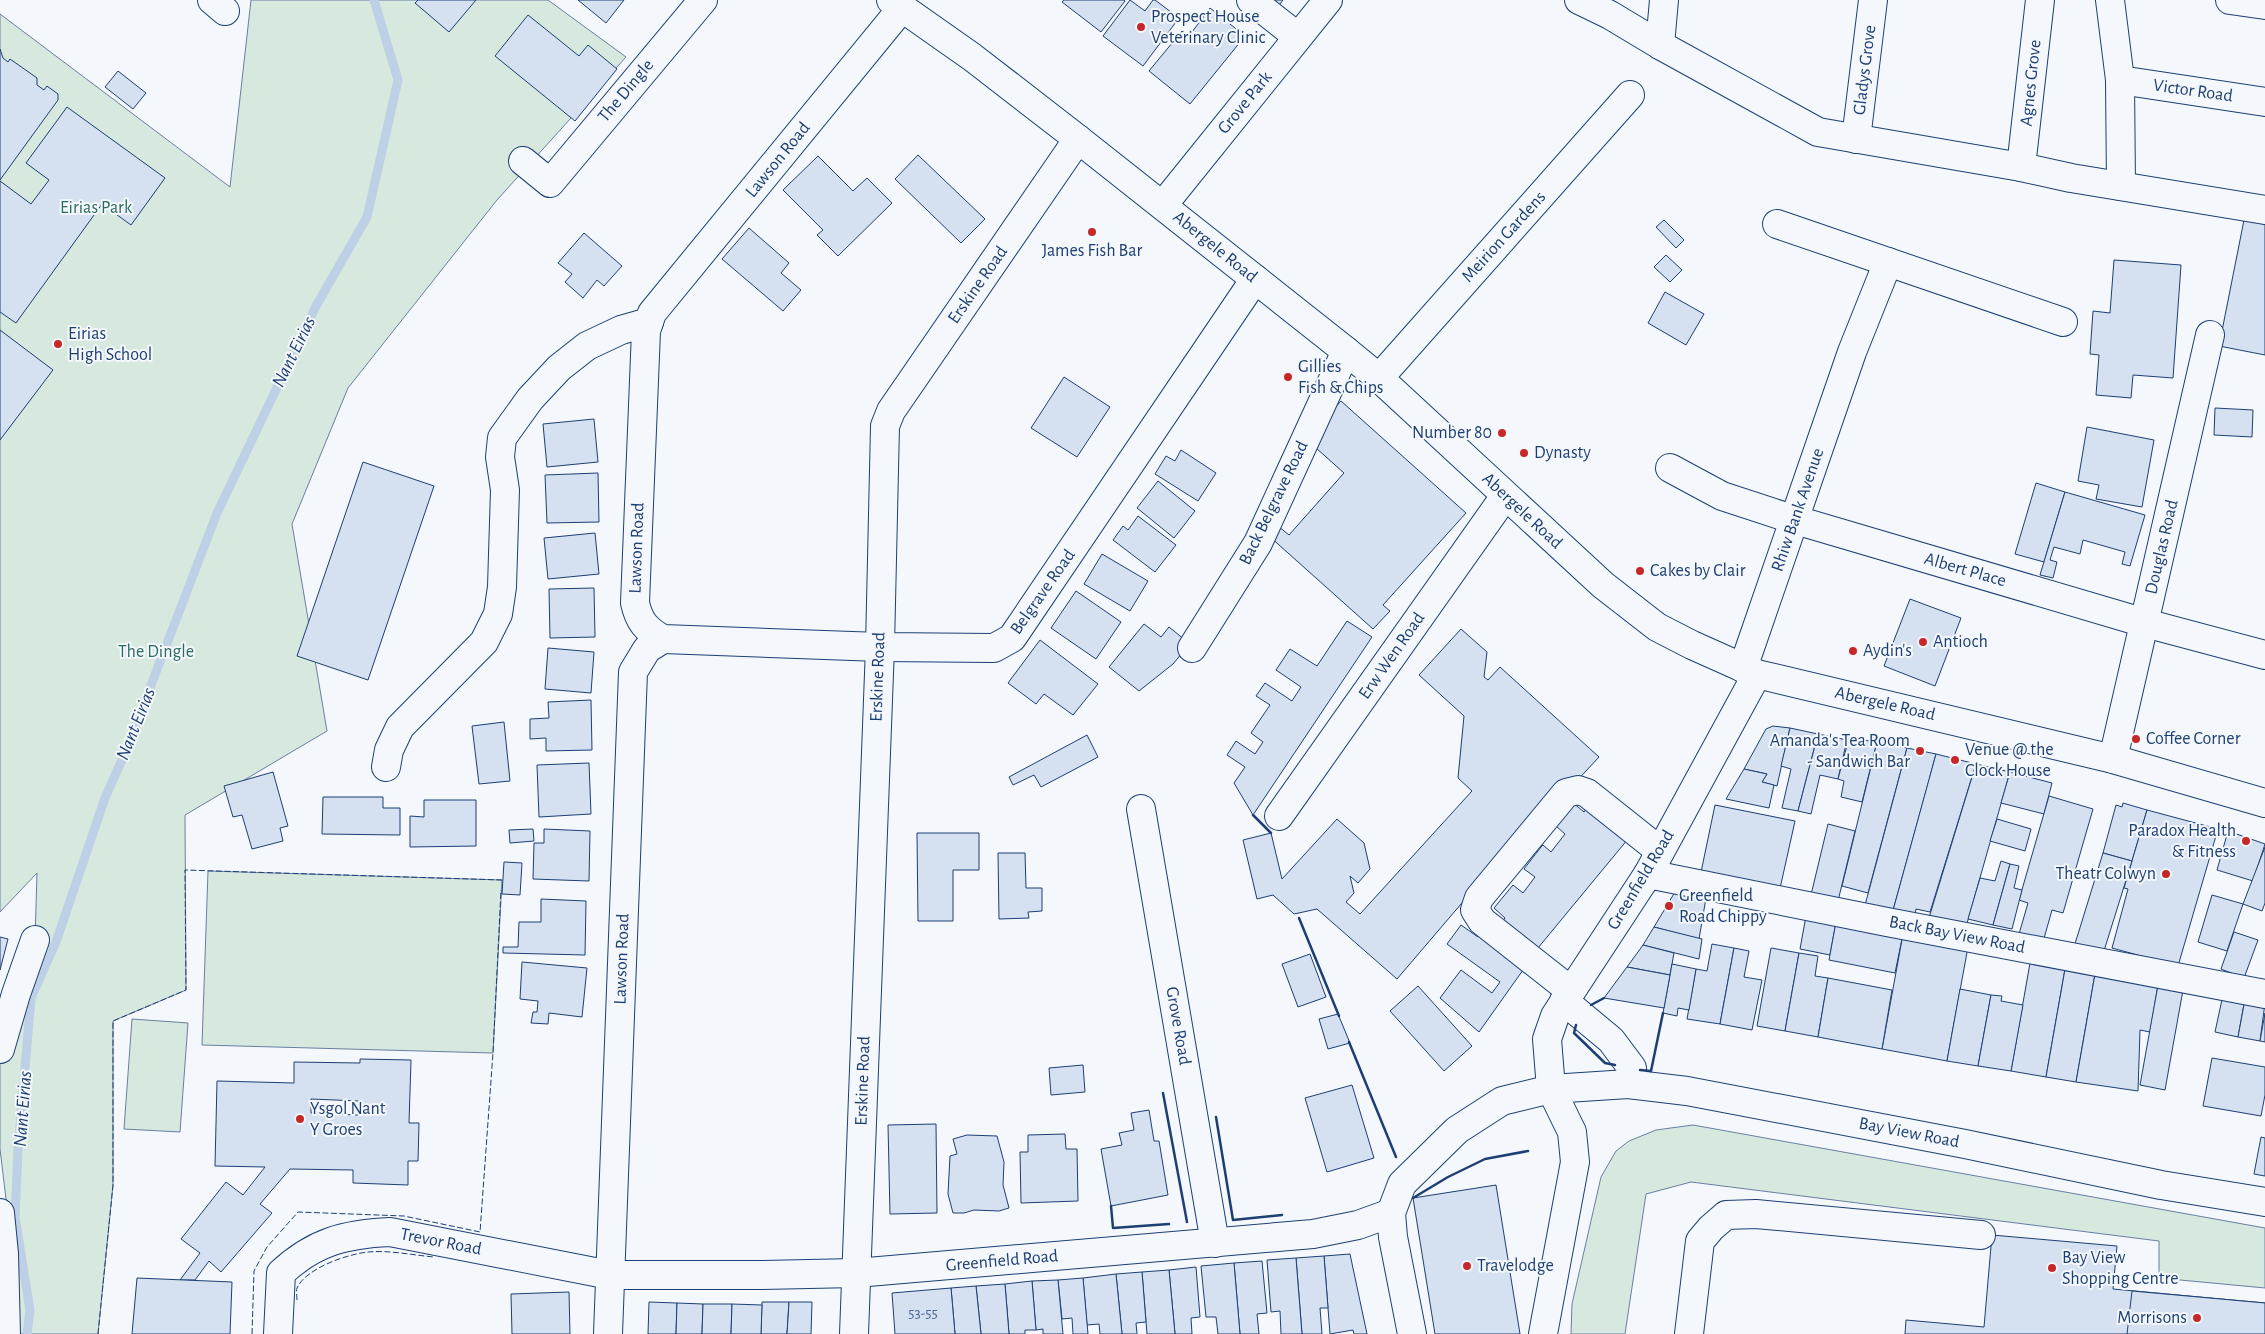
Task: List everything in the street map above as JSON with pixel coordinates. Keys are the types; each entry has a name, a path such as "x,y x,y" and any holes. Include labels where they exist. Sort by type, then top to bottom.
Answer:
{"street":[{"name":"The Dingle","path":"523,161 550,183 703,0"},
{"path":"1251,0 1298,37"},
{"name":"Grove Park","path":"1163,206 1328,0"},
{"path":"1580,0 1818,132 2021,167 2071,178 2265,210"},
{"path":"1660,45 1664,0"},
{"name":"Gladys Grove","path":"1856,139 1872,0"},
{"name":"Agnes Grove","path":"2021,167 2040,0"},
{"path":"2110,0 2120,80 2121,186"},
{"path":"2230,0 2265,5"},
{"name":"Abergele Road","path":"896,4 972,58 1346,351 1379,378 1603,585 1657,626 1750,671 2113,759 2265,803"},
{"name":"Lawson Road","path":"610,1275 633,672 647,649 663,639 648,631 638,616 635,603 646,330 652,313 896,4"},
{"name":"Victor Road","path":"2120,80 2265,102"},
{"name":"Meirion Gardens","path":"1379,378 1630,95"},
{"name":"Erskine Road","path":"854,1334 880,647 885,426 890,411 1078,140"},
{"path":"1777,224 2063,322"},
{"name":"Rhiw Bank Avenue","path":"1750,671 1795,520 1852,352 1888,262"},
{"name":"Belgrave Road","path":"663,639 880,647 994,648 1012,638 1255,279"},
{"path":"386,767 389,750 400,727 484,642 498,614 502,587 505,510 505,490 500,457 502,438 530,399 559,368 596,342 621,330 649,322"},
{"name":"Douglas Road","path":"2113,759 2210,335"},
{"name":"Back Belgrave Road","path":"1192,648 1258,543 1346,351"},
{"name":"Albert Place","path":"1670,468 1722,496 1795,520 2145,623 2265,655"},
{"name":"Erw Wen Road","path":"1279,816 1506,496"},
{"name":"Greenfield Road","path":"1551,1089 1547,1039 1555,1016 1654,862 1750,671"},
{"path":"1628,1084 1632,1068 1610,1040 1567,996 1482,921 1475,910 1479,898 1566,792 1578,790 1587,793 1654,862"},
{"name":"Grove Road","path":"1141,809 1215,1243"},
{"name":"Back Bay View Road","path":"1654,862 2265,994"},
{"path":"0,1049 16,994 35,940"},
{"name":"Bay View Road","path":"1391,1213 1402,1184 1457,1130 1502,1101 1551,1089 1628,1084 1687,1091 1776,1107 2161,1185 2265,1202"},
{"path":"1543,1334 1576,1162 1572,1132 1551,1089"},
{"path":"1391,1213 1392,1237 1412,1334"},
{"name":"Greenfield Road","path":"610,1275 758,1276 856,1273 1313,1234 1358,1225 1391,1213"},
{"path":"0,1214 4,1254 6,1334"},
{"path":"1689,1334 1700,1241 1726,1214 1756,1214 1981,1235"},
{"name":"Trevor Road","path":"278,1334 281,1274 302,1255 316,1247 342,1237 390,1232 610,1275"},
{"path":"608,1334 610,1275"}],"green space":[{"name":"The Dingle","path":"251,0 548,0 626,57 497,200 348,388 292,524 327,731 185,815 186,990 113,1021 113,1185 98,1334 6,1334 3,1241 15,1217 6,1199 0,1149 0,1060 35,940 37,873 0,912 0,14 230,187"},
{"path":"208,871 502,880 493,1053 202,1045"},
{"path":"132,1019 188,1023 180,1132 124,1129"},
{"path":"1693,1125 2265,1228 2265,1288 2159,1278 2159,1241 1691,1182 1646,1194 1625,1334 1571,1334 1572,1304 1601,1177 1616,1151 1629,1141 1656,1130"}],"building":[{"path":"418,0 476,0 449,32 415,3"},
{"path":"578,0 624,0 606,23"},
{"path":"1064,0 1125,1 1101,32 1062,2"},
{"name":"Prospect House Veterinary Clinic","path":"1130,0 1145,11 1155,0 1179,18 1143,66 1103,36"},
{"path":"1259,0 1283,0 1274,12"},
{"path":"1210,8 1245,36 1190,104 1149,71 1182,31 1189,36"},
{"path":"528,15 579,56 588,45 617,69 575,121 495,56"},
{"path":"0,49 3,58 8,62 10,59 37,78 37,85 44,90 47,86 58,94 58,100 0,180"},
{"path":"118,71 146,93 133,109 105,87"},
{"path":"67,107 165,178 131,225 102,204 16,323 0,312 0,181 31,204 49,180 26,163"},
{"path":"918,155 985,219 961,243 895,179"},
{"path":"818,156 853,191 867,178 892,203 838,256 817,235 823,230 783,190"},
{"path":"1664,220 1684,240 1676,248 1656,227"},
{"path":"2244,220 2265,224 2265,355 2219,346"},
{"path":"749,228 789,263 781,273 801,290 783,311 722,259"},
{"path":"584,233 622,266 604,286 597,280 583,298 565,282 572,274 558,263"},
{"path":"1666,255 1682,270 1670,282 1654,267"},
{"path":"2114,260 2181,265 2173,378 2133,375 2131,398 2096,395 2099,355 2090,354 2093,311 2110,313"},
{"path":"1665,292 1704,314 1686,345 1648,323"},
{"path":"0,330 53,370 0,440"},
{"path":"1064,377 1110,407 1077,457 1031,428"},
{"path":"1341,401 1466,513 1383,605 1390,611 1373,629 1269,536 1278,526 1289,535 1344,473 1306,439"},
{"path":"2215,408 2253,410 2252,437 2214,435"},
{"path":"594,419 598,462 547,467 543,424"},
{"path":"2087,427 2154,440 2142,507 2096,499 2099,485 2078,481"},
{"path":"1181,450 1216,473 1198,501 1155,474 1166,456 1175,461"},
{"path":"363,462 434,486 368,680 297,656"},
{"path":"598,473 599,522 547,523 545,475"},
{"path":"1158,481 1195,511 1174,538 1137,508"},
{"path":"2036,483 2065,492 2044,562 2015,554"},
{"path":"2065,492 2145,515 2130,566 2122,564 2125,552 2083,540 2080,554 2054,547 2050,560 2057,562 2053,578 2040,575"},
{"path":"1138,516 1176,545 1155,572 1113,540 1123,526 1128,530"},
{"path":"595,533 599,574 548,579 544,538"},
{"path":"1102,554 1148,581 1130,611 1084,584"},
{"path":"594,588 595,637 550,638 549,589"},
{"path":"1076,591 1121,622 1096,659 1051,628"},
{"name":"Antioch","path":"1910,599 1961,618 1935,686 1884,666"},
{"path":"1347,621 1372,637 1253,815 1234,783 1245,767 1227,755 1236,741 1255,754 1263,742 1251,733 1270,705 1256,696 1265,683 1292,701 1301,687 1276,670 1290,649 1317,666"},
{"path":"1144,624 1161,637 1169,627 1185,640 1183,652 1173,664 1139,691 1109,667"},
{"path":"1461,629 1487,652 1484,677 1488,680 1500,667 1599,757 1573,785 1567,780 1397,979 1317,909 1294,914 1273,895 1257,899 1243,840 1271,833 1282,879 1337,819 1364,843 1370,869 1358,883 1350,876 1354,893 1346,902 1360,914 1472,791 1458,778 1464,716 1419,675"},
{"path":"1040,640 1098,684 1073,715 1044,694 1036,704 1008,683"},
{"path":"548,648 594,652 591,693 545,689"},
{"path":"591,700 592,750 546,751 546,738 530,739 530,719 549,718 548,702"},
{"path":"504,722 510,781 479,784 472,726"},
{"path":"1773,726 1790,728 1777,786 1762,782 1767,774 1744,769 1766,729"},
{"path":"1790,728 1818,734 1798,811 1782,808 1791,769 1781,766"},
{"path":"1818,734 1847,740 1838,779 1820,775 1811,814 1798,811"},
{"path":"1087,735 1098,757 1041,787 1034,775 1013,785 1009,777"},
{"path":"1849,738 1877,742 1862,802 1841,797 1844,781 1838,779"},
{"path":"1877,742 1907,748 1868,893 1842,886"},
{"path":"1907,748 1936,754 1892,914 1864,909"},
{"path":"1936,754 1976,764 1930,912 1916,909 1914,918 1892,914"},
{"path":"589,763 591,814 539,817 537,765"},
{"path":"1976,764 2010,772 1966,927 1928,921"},
{"path":"1744,769 1767,774 1762,782 1774,785 1769,808 1726,799"},
{"path":"273,772 288,826 280,828 283,841 252,849 242,815 233,817 224,786"},
{"path":"2010,772 2052,783 2044,814 2001,803"},
{"path":"2049,796 2093,809 2063,913 2052,910 2043,942 2019,934 2028,903 2019,900"},
{"path":"323,797 383,797 383,808 400,808 400,835 322,834"},
{"path":"424,800 476,800 476,846 410,847 410,816 424,817"},
{"path":"1572,802 1584,812 1591,802 1628,839 1533,954 1500,926 1505,918 1494,908 1513,885 1523,893 1535,877 1524,869 1543,845 1551,852 1565,834 1556,826"},
{"path":"2123,803 2147,810 2132,861 2103,853 2116,805 2122,807"},
{"path":"1715,805 1795,821 1779,893 1700,877"},
{"name":"Theatr Colwyn","path":"2147,810 2218,829 2178,966 2112,948 2128,889 2124,888"},
{"path":"1997,819 2031,829 2025,851 1990,841"},
{"path":"1828,824 1855,831 1837,905 1810,899"},
{"path":"533,829 534,841 510,843 509,830"},
{"path":"544,829 590,831 589,881 533,879 534,843 544,843"},
{"path":"2228,831 2265,844 2253,881 2217,870"},
{"path":"917,833 979,833 979,870 953,870 953,921 918,921"},
{"path":"2265,847 2265,903 2262,911 2243,904"},
{"path":"998,853 1025,853 1026,888 1042,888 1042,911 1028,912 1029,918 999,919"},
{"path":"2103,853 2132,861 2103,954 2074,947"},
{"path":"2001,861 2010,864 1993,925 1968,919 1980,878 1995,881"},
{"path":"504,862 522,863 520,895 502,894"},
{"path":"2010,864 2019,866 2014,888 2022,890 2012,929 1993,925"},
{"path":"1675,892 1706,898 1699,939 1654,927"},
{"path":"2212,895 2243,904 2227,951 2198,942"},
{"path":"541,899 586,901 585,955 503,953 503,947 518,947 519,922 541,922"},
{"path":"1806,916 1836,922 1830,955 1800,949"},
{"path":"1836,922 1903,934 1895,973 1829,960"},
{"path":"1461,925 1478,937 1486,929 1528,963 1479,1032 1440,998 1461,970 1492,993 1500,982 1447,944"},
{"path":"1654,927 1702,939 1699,959 1643,945"},
{"path":"2234,932 2258,940 2244,978 2221,969"},
{"path":"1903,934 1968,947 1947,1061 1882,1049"},
{"path":"0,937 8,939 0,970"},
{"path":"1712,944 1734,948 1720,1024 1687,1019 1696,969 1707,971"},
{"path":"1643,945 1674,953 1670,975 1627,967"},
{"path":"1734,948 1749,951 1744,977 1762,980 1752,1030 1720,1024"},
{"path":"1771,948 1799,953 1785,1031 1757,1026"},
{"path":"1799,953 1818,956 1815,976 1828,978 1818,1037 1785,1031"},
{"path":"1310,954 1326,997 1298,1007 1282,964"},
{"path":"522,962 587,968 582,1017 549,1013 548,1024 531,1023 533,1012 537,1012 538,1001 520,999"},
{"path":"2030,963 2065,969 2046,1077 2011,1071"},
{"path":"1672,964 1696,969 1689,1010 1678,1008 1677,1016 1663,1013"},
{"path":"1627,967 1670,975 1664,1008 1604,998"},
{"path":"2065,969 2095,974 2076,1082 2046,1077"},
{"path":"2095,974 2158,985 2150,1032 2140,1030 2138,1091 2076,1082"},
{"path":"1828,978 1892,990 1882,1049 1818,1037"},
{"path":"2158,985 2183,990 2165,1090 2140,1085"},
{"path":"1418,986 1472,1046 1444,1071 1390,1011"},
{"path":"1960,989 1991,995 1978,1066 1947,1061"},
{"path":"1991,995 2002,996 2001,1001 2023,1005 2011,1071 1978,1066"},
{"path":"2223,995 2245,999 2238,1037 2215,1032"},
{"path":"2245,999 2265,1003 2260,1041 2238,1037"},
{"path":"2265,1013 2265,1042 2260,1041"},
{"path":"1338,1014 1350,1043 1328,1049 1319,1019"},
{"path":"2212,1058 2265,1067 2265,1095 2261,1116 2203,1106"},
{"path":"360,1059 411,1060 409,1123 419,1123 418,1161 408,1161 408,1185 353,1183 353,1170 290,1169 260,1204 272,1213 221,1272 209,1261 195,1280 180,1280 200,1253 181,1239 226,1182 243,1195 265,1167 215,1166 217,1081 294,1083 294,1062 360,1063","holes":["311,1099 359,1101 358,1115 311,1113"]},
{"path":"1083,1065 1085,1092 1051,1095 1049,1068"},
{"path":"1352,1085 1374,1158 1327,1172 1305,1098"},
{"path":"1149,1110 1154,1141 1159,1141 1168,1195 1111,1206 1101,1149 1122,1145 1119,1133 1134,1130 1131,1113"},
{"path":"936,1124 937,1213 890,1214 888,1125"},
{"path":"1065,1134 1066,1149 1077,1149 1078,1201 1021,1203 1020,1152 1028,1152 1028,1135"},
{"path":"967,1135 997,1136 1004,1162 1003,1185 1009,1208 999,1211 974,1210 964,1213 953,1213 948,1194 950,1156 957,1154 953,1139"},
{"path":"2261,1137 2265,1138 2265,1176 2254,1174"},
{"name":"Travelodge","path":"1496,1185 1520,1334 1435,1334 1413,1198"},
{"name":"Bay View Shopping Centre","path":"1992,1235 2117,1246 2113,1289 2265,1303 2265,1334 1905,1334 1906,1320 1984,1327"},
{"path":"1350,1254 1367,1334 1354,1334 1353,1330 1330,1334 1324,1256"},
{"path":"1324,1256 1328,1308 1320,1308 1322,1334 1302,1334 1296,1258"},
{"path":"1296,1258 1302,1334 1281,1334 1280,1311 1271,1312 1267,1260"},
{"path":"1262,1261 1267,1313 1257,1314 1259,1334 1240,1334 1234,1263"},
{"path":"1234,1263 1240,1334 1218,1334 1216,1317 1206,1317 1201,1266"},
{"path":"1196,1267 1200,1317 1191,1318 1192,1334 1175,1334 1169,1270"},
{"path":"1169,1270 1175,1334 1147,1334 1142,1272"},
{"path":"1142,1272 1146,1322 1136,1323 1137,1334 1122,1334 1116,1274"},
{"path":"1116,1274 1122,1334 1100,1334 1099,1324 1087,1325 1083,1278"},
{"path":"137,1278 232,1282 230,1334 132,1334"},
{"path":"1083,1278 1088,1334 1073,1334 1072,1318 1062,1319 1058,1280"},
{"path":"1058,1280 1063,1334 1043,1334 1043,1329 1036,1330 1032,1281"},
{"path":"1032,1281 1036,1330 1025,1330 1025,1334 1009,1334 1005,1284"},
{"path":"1005,1284 1009,1334 981,1334 976,1286"},
{"path":"976,1286 981,1334 955,1334 951,1288"},
{"path":"951,1288 955,1334 895,1334 892,1293"},
{"name":"Morrisons","path":"2132,1291 2265,1303 2265,1334 2127,1334"},
{"path":"569,1292 570,1334 512,1334 511,1294"},
{"path":"649,1302 677,1303 676,1334 648,1334"},
{"path":"762,1302 789,1302 787,1334 761,1334"},
{"path":"789,1302 812,1302 811,1334 787,1334"},
{"path":"677,1303 703,1304 702,1334 676,1334"},
{"path":"703,1304 732,1304 731,1334 702,1334"},
{"path":"732,1304 762,1305 761,1334 731,1334"}],"waterway":[{"name":"Nant Eirias","path":"27,1334 30,1310 15,1217 18,1149 31,998 56,942 105,798 125,753 217,513 316,306 367,217 398,80 374,0"}],"fence":[{"path":"98,1334 113,1185 113,1021 186,990 185,870 502,880 502,883"},
{"path":"252,1334 254,1271 267,1247 298,1212 404,1216 480,1232 493,1053 501,890"},
{"path":"297,1300 297,1288 309,1274 339,1259 368,1252 434,1257"}],"wall":[{"path":"1253,815 1271,833"},
{"path":"1299,918 1339,1016"},
{"path":"1591,1005 1604,998"},
{"path":"1640,1070 1651,1071 1663,1013"},
{"path":"1576,1025 1574,1033 1605,1063 1615,1065"},
{"path":"1349,1042 1396,1157"},
{"path":"1163,1093 1187,1222"},
{"path":"1216,1117 1233,1220 1282,1215"},
{"path":"1413,1198 1448,1177 1485,1159 1528,1151"},
{"path":"1111,1206 1113,1228 1169,1224"}],"place":[{"name":"Prospect House Veterinary Clinic","path":"1141,27"},
{"name":"James Fish Bar","path":"1092,232"},
{"name":"Eirias High School","path":"58,344"},
{"name":"Gillies Fish & Chips","path":"1288,377"},
{"name":"Number 80","path":"1502,433"},
{"name":"Dynasty","path":"1524,453"},
{"name":"Cakes by Clair","path":"1640,571"},
{"name":"Antioch","path":"1923,642"},
{"name":"Aydin's","path":"1853,651"},
{"name":"Coffee Corner","path":"2136,739"},
{"name":"Amanda's Tea Room - Sandwich Bar","path":"1920,751"},
{"name":"Venue @ the Clock House","path":"1955,760"},
{"name":"Paradox Health & Fitness","path":"2246,841"},
{"name":"Theatr Colwyn","path":"2166,874"},
{"name":"Greenfield Road Chippy","path":"1669,906"},
{"name":"Ysgol Nant Y Groes","path":"300,1119"},
{"name":"Travelodge","path":"1467,1266"},
{"name":"Bay View Shopping Centre","path":"2052,1268"},
{"name":"Morrisons","path":"2197,1318"}],"park label":[{"name":"Eirias Park","path":"96,208"}]}
